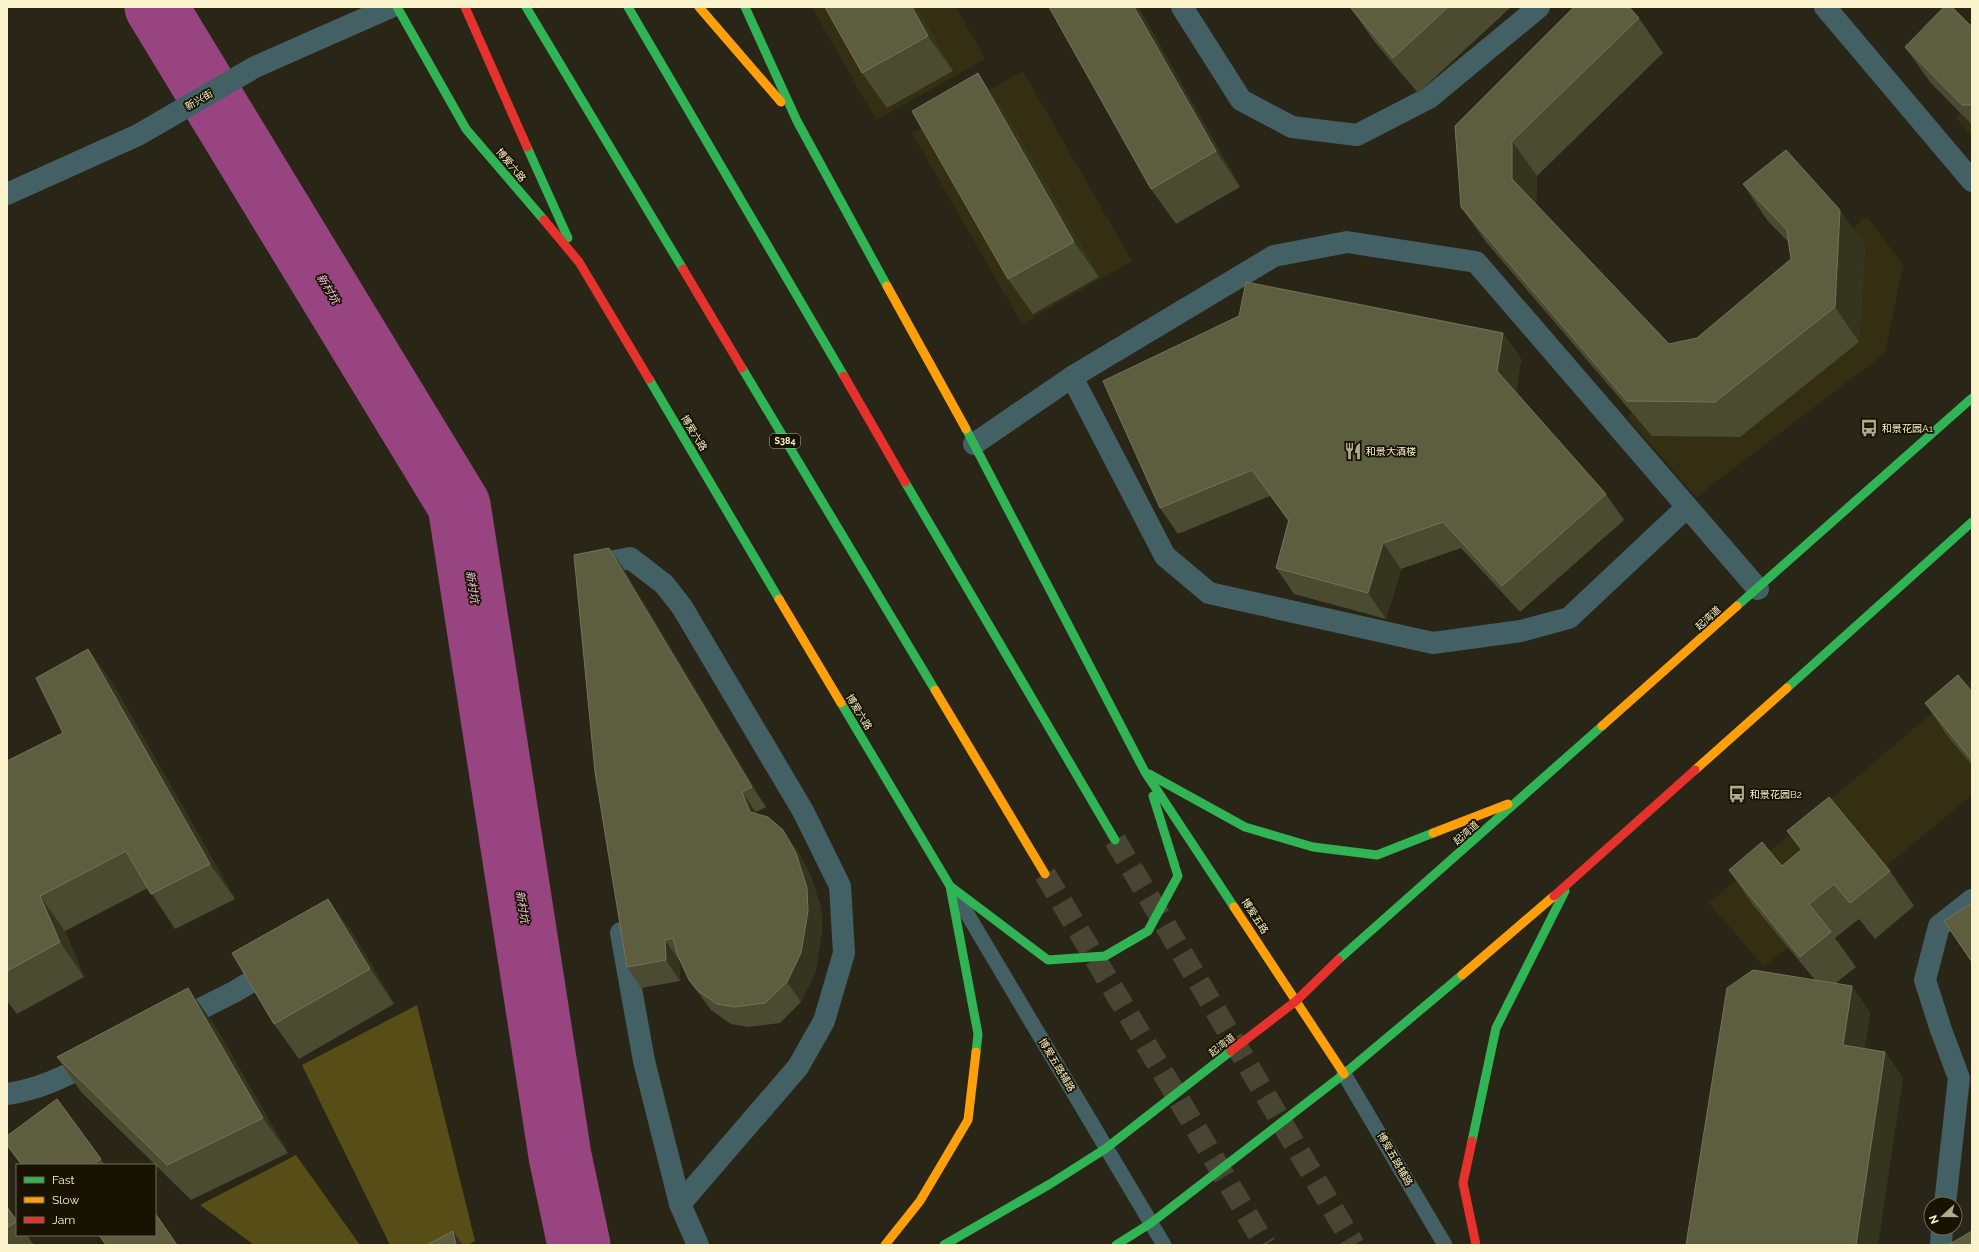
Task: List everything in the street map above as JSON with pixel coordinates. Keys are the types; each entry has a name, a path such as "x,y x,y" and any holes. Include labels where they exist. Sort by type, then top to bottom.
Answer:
{"main road":[{"name":"博爱六路","path":"397,7 466,129 578,262 950,886"},
{"path":"465,7 578,262"},
{"name":"S384","path":"526,7 1045,874"},
{"path":"628,7 1115,840"},
{"path":"699,7 797,121"},
{"path":"745,7 797,121 974,444 1145,772 1178,876 1148,931 1105,956 1048,960 950,886"},
{"name":"起湾道","path":"944,1245 1050,1184 1105,1149 1296,1001 1347,952 1522,799 1972,398"},
{"path":"1116,1245 1151,1223 1344,1074 1569,883 1972,522"},
{"path":"1145,772 1245,827 1313,847 1377,855 1522,799"},
{"name":"博爱五路","path":"1145,772 1344,1074"},
{"path":"1476,1245 1463,1183 1496,1028 1569,883"},
{"path":"885,1245 920,1201 968,1120 978,1034 950,886"}],"street":[{"name":"新兴街","path":"7,194 138,135 255,66 391,7"},
{"path":"1182,7 1241,100 1292,127 1357,135 1429,98 1539,7"},
{"path":"1825,7 1972,181"},
{"path":"974,444 1072,377 1274,256 1347,242 1476,262 1758,589"},
{"path":"1072,377 1165,556 1209,593 1433,643 1520,631 1569,618 1687,507"},
{"path":"580,585 579,569 630,558 664,584 682,607 802,811 840,886 844,953 824,1021 798,1067 680,1204"},
{"path":"1945,1196 1959,1078 1924,980 1939,926 1972,900"},
{"path":"618,914 628,977 644,1060 680,1204 698,1245"},
{"path":"156,1031 234,992 295,957"},
{"path":"7,1094 26,1091 49,1084 113,1052"}],"lane":[{"name":"博爱五路辅路","path":"950,886 1105,1149 1164,1245"},
{"name":"博爱五路辅路","path":"1344,1074 1445,1245"}],"shaded area":[{"path":"812,7 956,7 985,59 876,120"},
{"path":"1023,71 1132,261 1022,324 912,133"},
{"path":"1972,103 1972,137 1955,117"},
{"path":"1867,216 1903,265 1885,353 1696,497 1627,417"},
{"path":"1972,679 1972,795 1764,967 1709,903"},
{"path":"417,1005 475,1241 468,1245 390,1245 302,1065"},
{"path":"296,1155 360,1245 254,1245 200,1205"}],"building":[{"path":"825,7 912,7 928,36 862,73"},
{"path":"1049,7 1134,7 1216,151 1151,189"},
{"path":"1350,7 1448,7 1393,58"},
{"path":"1574,7 1629,7 1639,18 1512,141 1512,179 1669,344 1697,338 1791,259 1787,230 1743,184 1786,150 1840,210 1835,307 1715,402 1627,401 1461,207 1455,126"},
{"path":"1944,7 1952,7 1972,27 1972,105 1962,105 1905,47"},
{"path":"978,73 1074,242 1008,279 912,111"},
{"name":"和景大酒楼","path":"1246,282 1503,333 1497,371 1606,494 1502,586 1443,522 1383,543 1368,593 1276,568 1289,520 1252,470 1160,508 1103,381 1239,316"},
{"path":"609,548 752,787 742,792 750,812 768,817 783,830 796,853 807,888 808,911 801,953 787,982 765,1003 734,1007 717,1004 697,990 689,980 678,956 673,938 665,940 666,960 627,967 595,772 574,555"},
{"path":"88,649 210,864 151,894 126,851 40,896 60,942 7,971 7,761 63,733 36,678"},
{"path":"1958,675 1972,692 1972,760 1925,703"},
{"path":"1829,797 1890,871 1850,903 1834,884 1809,904 1831,932 1800,957 1729,870 1762,842 1782,866 1802,849 1787,831"},
{"path":"328,899 370,969 274,1024 232,953"},
{"path":"1972,903 1972,962 1944,921"},
{"path":"1753,970 1852,986 1843,1045 1885,1052 1856,1245 1686,1245 1727,988"},
{"path":"188,988 263,1118 167,1165 57,1057"},
{"path":"57,1099 101,1159 94,1164 21,1164 7,1145 7,1136"},
{"path":"7,1207 16,1222 7,1228"},
{"path":"156,1214 177,1245 106,1245 100,1236 156,1236"},
{"path":"453,1231 456,1245 427,1245"},
{"path":"1972,1231 1972,1245 1948,1245"}],"waterway":[{"name":"新村坑","path":"156,7 459,505 560,1156 579,1245"}],"tunnel":[{"path":"1115,840 1354,1245"},
{"path":"1045,874 1265,1245"}],"traffic: fast":[{"path":"397,7 466,129 544,220"},
{"path":"526,7 683,269"},
{"path":"628,7 844,376"},
{"path":"745,7 797,121 887,286"},
{"path":"527,147 568,238"},
{"path":"742,368 935,690"},
{"path":"649,379 779,599"},
{"path":"1737,606 1972,398"},
{"path":"966,429 1145,772 1234,907"},
{"path":"905,482 1115,840"},
{"path":"1787,688 1972,522"},
{"path":"841,703 950,886 978,1034 976,1052"},
{"path":"1338,960 1602,726"},
{"path":"1149,774 1245,827 1313,847 1377,855 1433,833"},
{"path":"950,886 1048,960 1105,956 1148,931 1178,876 1153,796"},
{"path":"1472,1141 1496,1028 1565,891"},
{"path":"1116,1245 1151,1223 1344,1074 1462,975"},
{"path":"944,1245 1050,1184 1105,1149 1231,1051"}],"traffic: slow":[{"path":"699,7 781,102"},
{"path":"887,286 966,429"},
{"path":"779,599 841,703"},
{"path":"1602,726 1737,606"},
{"path":"1695,770 1787,688"},
{"path":"935,690 1045,874"},
{"path":"1433,833 1508,804"},
{"path":"1462,975 1554,896"},
{"path":"1234,907 1344,1074"},
{"path":"885,1245 920,1201 968,1120 976,1052"}],"traffic: jam":[{"path":"465,7 527,147"},
{"path":"544,220 579,262 649,379"},
{"path":"683,269 742,368"},
{"path":"844,376 905,482"},
{"path":"1554,896 1695,770"},
{"path":"1231,1051 1296,1001 1338,960"},
{"path":"1472,1141 1463,1183 1476,1245"}],"place":[{"name":"和景花园A1","path":"1869,428"},
{"name":"和景大酒楼","path":"1353,451"},
{"name":"和景花园B2","path":"1737,794"}]}
